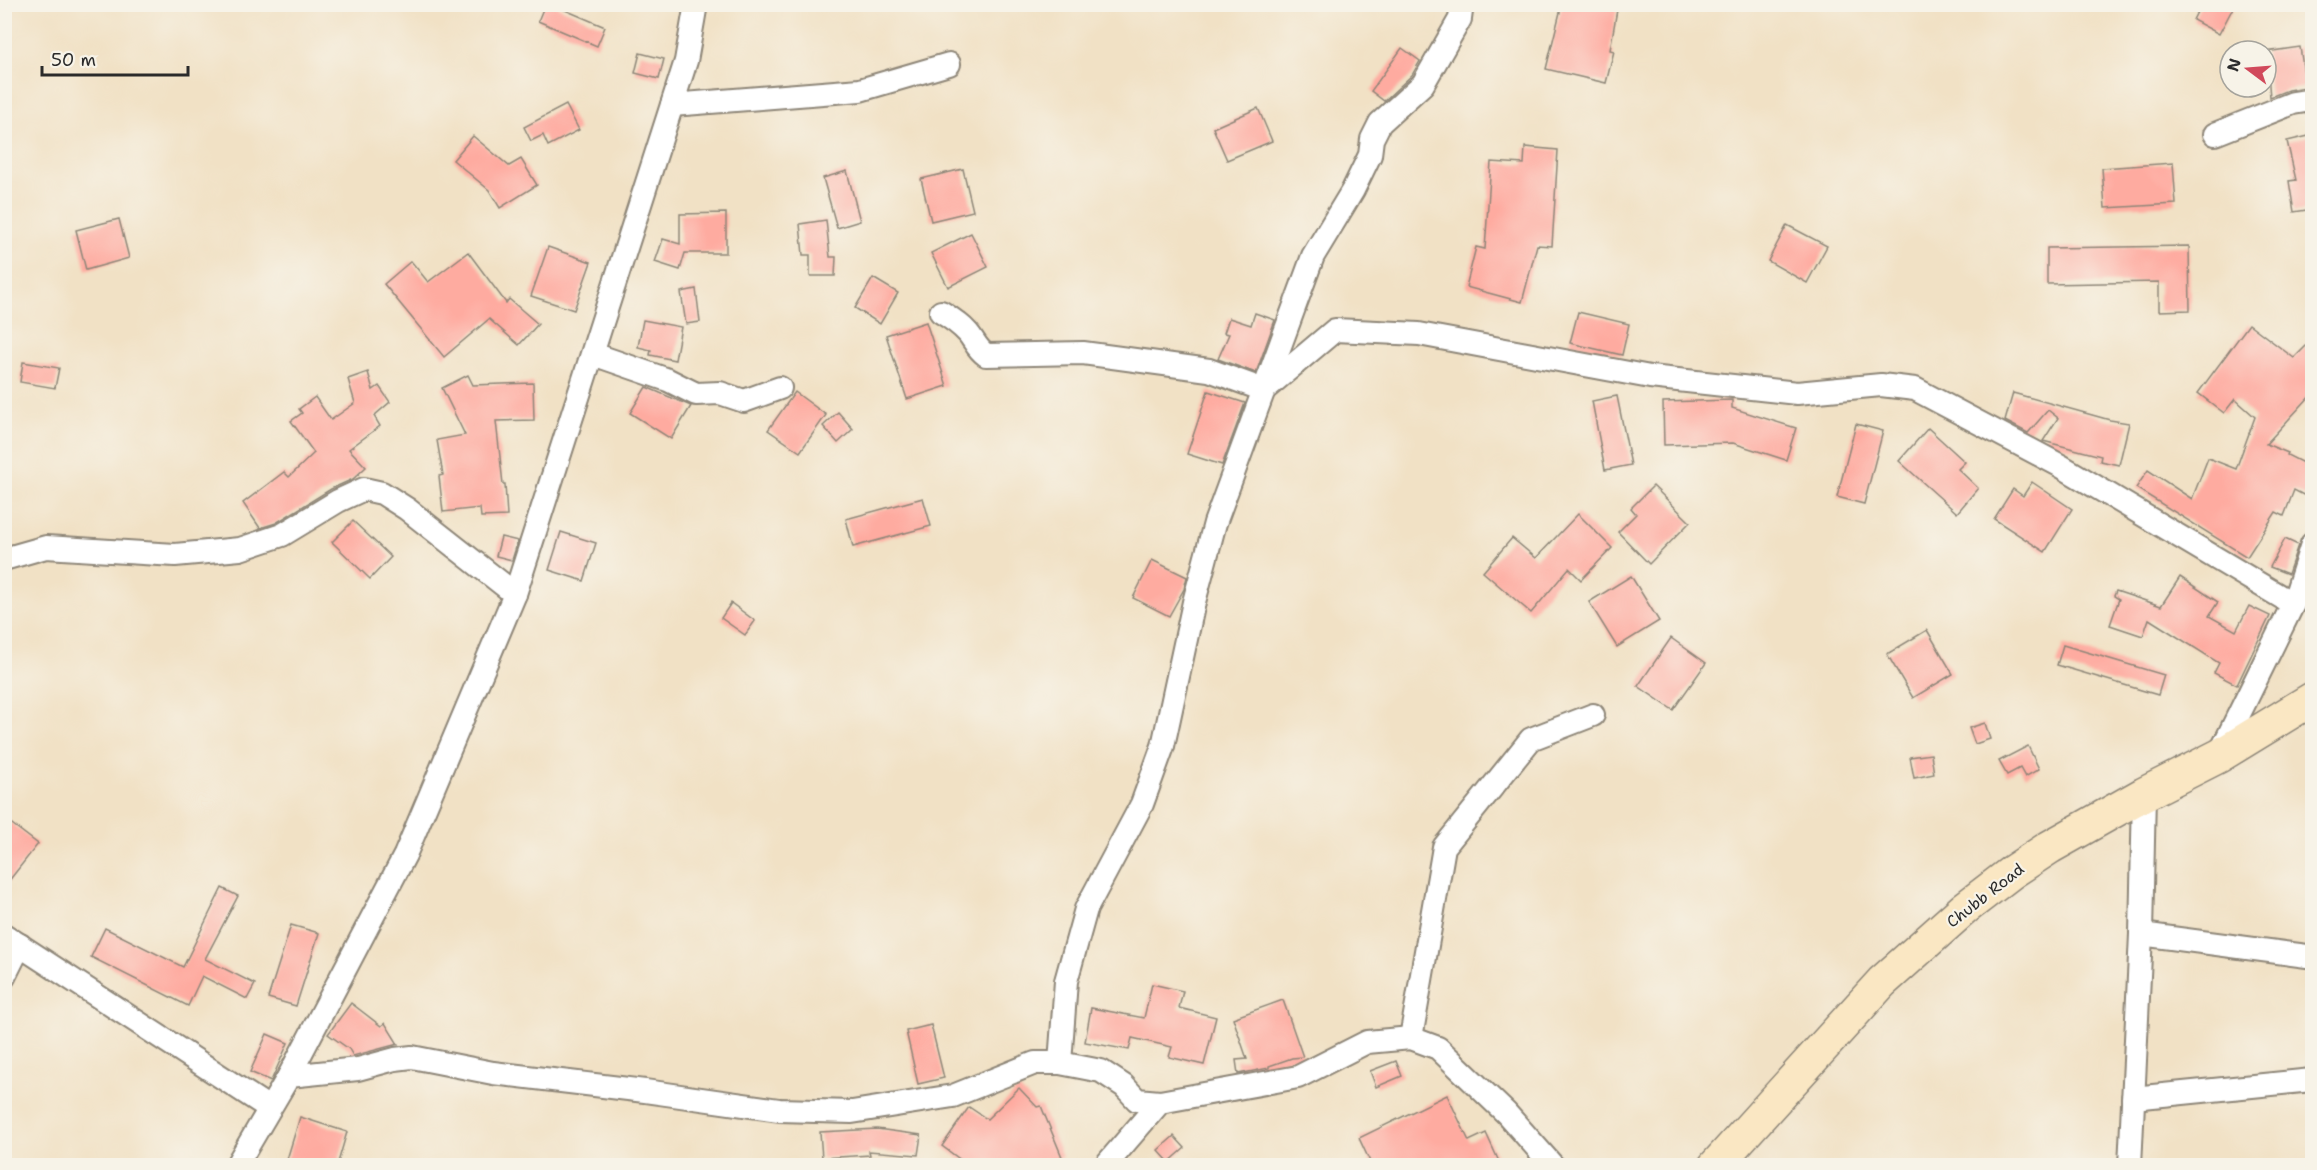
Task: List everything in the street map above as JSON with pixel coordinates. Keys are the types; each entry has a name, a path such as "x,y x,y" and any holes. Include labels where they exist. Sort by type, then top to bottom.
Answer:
{"street":[{"path":"236,1166 290,1076 405,855 515,594 686,61 696,4"},
{"path":"1060,1063 1066,981 1086,909 1142,804 1163,746 1194,602 1215,523 1313,256 1353,190 1370,155 1372,139 1380,123 1423,84 1460,19 1462,4"},
{"path":"672,105 860,90 949,64"},
{"path":"2215,134 2293,103 2313,100"},
{"path":"941,312 956,321 969,334 979,351 986,355 1083,353 1209,370 1264,390"},
{"path":"1264,390 1335,330 1419,334 1650,376 1797,393 1881,385 1914,388 2061,466 2293,604"},
{"path":"592,354 668,380 696,394 720,393 744,401 780,388"},
{"path":"4,559 46,547 175,555 240,549 282,535 338,501 364,489 382,493 407,509 515,594"},
{"path":"2218,756 2293,604 2313,544"},
{"name":"Chubb Road","path":"1715,1166 1882,982 1965,908 2012,872 2050,847 2144,794 2218,756 2313,699"},
{"path":"1411,1038 1444,847 1531,739 1593,715"},
{"path":"2130,1166 2141,934 2144,794"},
{"path":"2141,934 2307,956"},
{"path":"4,977 12,940 269,1108"},
{"path":"290,1076 358,1069 412,1057 493,1073 779,1110 852,1112 953,1096 1035,1063 1060,1063 1101,1071 1124,1086 1137,1100 1160,1102 1298,1077 1367,1042 1411,1038 1438,1048 1506,1113 1553,1166"},
{"path":"2133,1098 2313,1080"},
{"path":"1105,1166 1160,1102"}],"building":[{"path":"545,4 551,4 605,27 597,46 538,21"},
{"path":"1562,4 1618,4 1610,50 1614,51 1606,83 1546,69"},
{"path":"2201,4 2235,4 2219,34 2193,20"},
{"path":"2300,47 2306,87 2278,94 2278,50"},
{"path":"1402,48 1420,61 1412,75 1384,101 1371,91"},
{"path":"640,53 664,59 659,79 635,73"},
{"path":"566,105 579,130 548,146 543,135 531,141 524,127"},
{"path":"1258,108 1272,141 1227,160 1213,128"},
{"path":"2313,135 2313,209 2294,212 2289,181 2296,180 2287,141"},
{"path":"473,136 509,166 521,159 537,185 500,208 489,190 453,160"},
{"path":"1525,147 1558,150 1552,246 1537,245 1522,302 1466,287 1476,247 1485,249 1491,162 1524,164"},
{"path":"2173,163 2176,204 2105,208 2102,168"},
{"path":"963,169 973,211 931,221 921,179"},
{"path":"847,171 860,221 837,228 823,178"},
{"path":"726,213 726,253 685,253 680,270 655,262 663,239 680,244 680,214"},
{"path":"119,219 129,258 86,270 76,230"},
{"path":"826,220 830,257 836,257 835,276 810,276 810,255 803,255 800,224"},
{"path":"1787,225 1827,246 1807,283 1768,261"},
{"path":"971,233 988,267 948,287 931,253"},
{"path":"2189,246 2190,310 2159,311 2159,282 2047,284 2047,248"},
{"path":"548,247 591,262 574,310 531,296"},
{"path":"468,252 506,303 509,299 538,324 519,345 489,319 444,357 384,284 411,261 428,282"},
{"path":"873,278 898,293 880,324 855,308"},
{"path":"696,289 700,322 686,324 681,292"},
{"path":"1578,312 1629,324 1622,355 1570,343"},
{"path":"1255,313 1275,320 1256,373 1218,359 1229,334 1224,333 1229,318 1251,325"},
{"path":"643,320 681,327 675,360 650,355 651,350 638,347"},
{"path":"926,322 947,386 907,399 886,335"},
{"path":"2249,324 2294,358 2313,339 2313,393 2266,444 2288,453 2287,455 2313,468 2313,500 2294,490 2284,516 2276,512 2247,557 2136,488 2148,470 2192,499 2208,458 2236,469 2255,417 2235,399 2224,413 2198,393"},
{"path":"23,362 59,368 55,388 20,382"},
{"path":"368,372 373,390 379,386 390,402 374,416 380,426 349,449 366,467 353,479 331,489 276,523 260,528 243,503 284,472 289,477 314,453 291,421 302,413 299,409 315,397 331,420 355,403 348,379"},
{"path":"468,375 473,385 533,383 534,420 496,421 507,516 481,517 480,508 443,512 439,476 443,475 437,440 465,435 442,388"},
{"path":"646,387 691,406 671,439 630,413"},
{"path":"1208,391 1245,403 1222,465 1187,454"},
{"path":"795,392 826,415 800,452 768,430"},
{"path":"2013,393 2110,420 2129,423 2119,465 2100,461 2101,456 2043,441 2058,418 2048,410 2028,433 2005,421"},
{"path":"1617,396 1631,465 1605,470 1592,401"},
{"path":"1732,400 1732,408 1796,428 1786,460 1733,443 1664,445 1663,402"},
{"path":"838,412 853,429 838,443 823,426"},
{"path":"1856,424 1883,431 1864,504 1837,497"},
{"path":"1928,428 1965,462 1958,469 1978,488 1957,513 1899,461"},
{"path":"2032,482 2072,509 2045,552 1994,519 2013,489 2023,496"},
{"path":"1653,486 1690,522 1649,564 1618,532 1636,514 1631,508"},
{"path":"923,498 931,526 853,547 846,519"},
{"path":"1578,514 1612,548 1581,580 1569,568 1531,613 1483,572 1512,538 1536,558"},
{"path":"353,521 391,557 370,579 332,542"},
{"path":"561,532 596,543 584,581 549,570"},
{"path":"501,537 518,541 512,560 496,556"},
{"path":"2285,539 2298,545 2288,574 2270,567"},
{"path":"1152,560 1187,577 1184,589 1169,616 1133,598"},
{"path":"1631,576 1659,621 1617,647 1589,602"},
{"path":"2180,577 2218,602 2209,616 2236,631 2249,606 2270,616 2237,685 2214,673 2219,663 2149,619 2143,636 2110,625 2119,599 2114,596 2116,591 2161,606"},
{"path":"731,603 755,621 745,635 721,618"},
{"path":"1927,630 1953,674 1913,698 1887,654"},
{"path":"1671,638 1706,663 1673,710 1638,686"},
{"path":"2063,645 2164,675 2158,695 2057,665"},
{"path":"1985,723 1990,739 1975,744 1969,728"},
{"path":"2028,746 2039,769 2025,777 2020,768 2007,775 1999,761"},
{"path":"1931,754 1934,774 1914,778 1910,757"},
{"path":"4,818 38,844 4,887"},
{"path":"222,888 238,896 205,959 255,984 247,999 202,976 188,1006 91,957 105,928 183,967"},
{"path":"291,925 319,933 296,1006 268,998"},
{"path":"1152,984 1183,991 1179,1008 1216,1017 1204,1065 1169,1057 1172,1047 1132,1038 1129,1050 1085,1042 1091,1008 1144,1018"},
{"path":"1283,1000 1303,1057 1292,1058 1269,1066 1269,1068 1238,1074 1236,1060 1247,1059 1233,1018"},
{"path":"351,1003 381,1026 385,1023 398,1044 353,1056 349,1049 328,1034"},
{"path":"931,1025 944,1078 918,1084 906,1031"},
{"path":"267,1034 288,1043 271,1081 250,1072"},
{"path":"1396,1061 1402,1076 1376,1087 1370,1071"},
{"path":"1019,1088 1037,1107 1041,1106 1062,1157 1045,1166 969,1166 942,1146 969,1107 987,1119"},
{"path":"1447,1095 1469,1141 1486,1133 1501,1166 1372,1166 1359,1138"},
{"path":"300,1117 347,1132 337,1166 285,1166"},
{"path":"877,1129 921,1135 918,1155 869,1151 870,1155 822,1158 820,1132"},
{"path":"1174,1136 1185,1148 1169,1162 1158,1150"}]}
